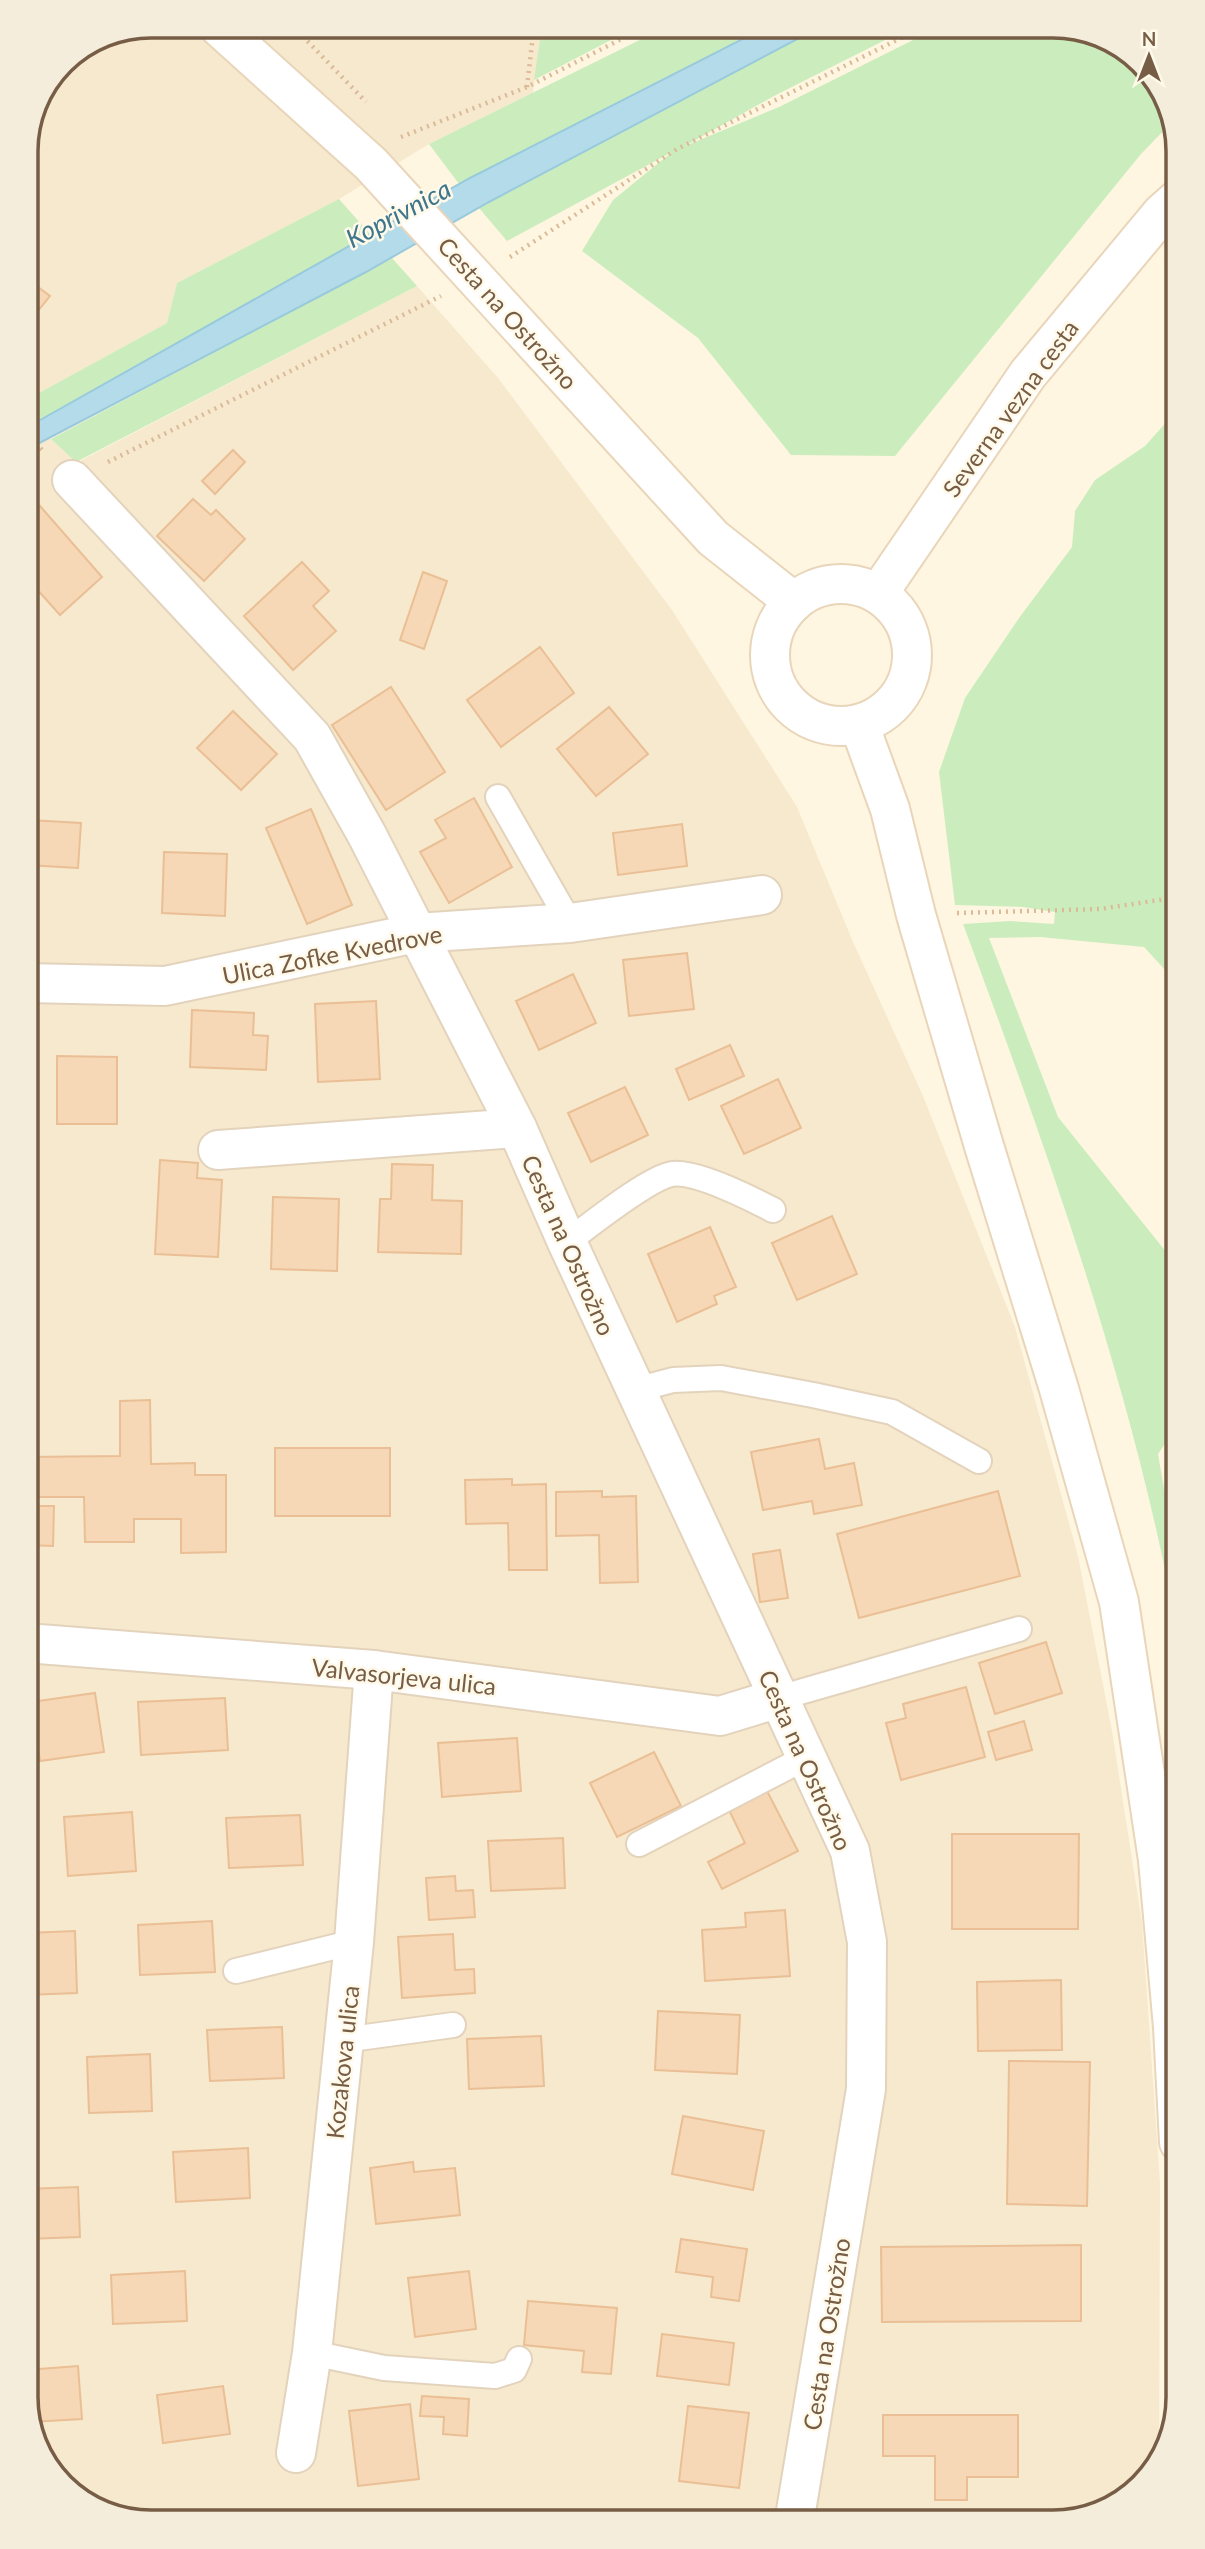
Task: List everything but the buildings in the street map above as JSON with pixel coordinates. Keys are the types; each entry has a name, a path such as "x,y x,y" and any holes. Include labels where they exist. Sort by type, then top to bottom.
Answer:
{"street":[{"name":"Cesta na Ostrožno","path":"231,38 371,164 713,538 793,602"},
{"name":"Severna vezna cesta","path":"878,594 1028,373 1166,210"},
{"name":"Cesta na Ostrožno","path":"72,480 312,737 367,835 517,1128 635,1390 850,1852 867,1942 866,2089 796,2510"},
{"path":"834,584 858,586 878,594 896,609 908,628 913,652 910,676 899,698 881,715 859,724 835,726 812,720 792,706 777,687 771,664 771,642 779,621 793,602 813,590 834,584"},
{"path":"859,724 890,809 916,915 1059,1389 1119,1602 1158,1860 1166,1949"},
{"name":"Ulica Zofke Kvedrove","path":"39,983 165,986 416,933 570,923 762,895"},
{"name":"Cesta na Ostrožno","path":"218,1150 517,1128"},
{"name":"Valvasorjeva ulica","path":"38,1644 374,1670 720,1716 779,1698"},
{"name":"Kozakova ulica","path":"296,2453 312,2353 354,1942 374,1670"}],"lane":[{"path":"498,797 570,923"},
{"path":"567,1242 652,1182 673,1174 698,1178 738,1192 773,1210"},
{"path":"635,1390 673,1380 721,1378 813,1395 892,1412 979,1461"},
{"path":"779,1698 1019,1629"},
{"path":"639,1844 807,1757"},
{"path":"236,1971 354,1942"},
{"path":"344,2040 453,2025"},
{"path":"312,2353 384,2368 495,2376 514,2370 519,2359"}],"path":[{"path":"305,38 373,110"},
{"path":"527,87 533,38"},
{"path":"400,138 527,87 622,39"},
{"path":"39,498 477,278 677,149 897,39"},
{"path":"391,128 408,145"},
{"path":"916,915 1100,909 1166,899"}],"shaded area":[{"path":"151,38 540,38 533,93 429,144 339,199 177,283 167,323 39,393 39,144 42,122 50,101 77,66 115,44"},
{"path":"417,286 498,378 672,610 797,807 853,942 923,1096 1015,1327 1078,1556 1112,1731 1142,1923 1160,2183 1159,2438 1133,2477 1097,2502 1054,2510 144,2510 115,2505 89,2491 62,2466 47,2441 38,2398 39,426 78,462"}],"green space":[{"path":"540,38 614,39 534,80"},
{"path":"643,39 743,39 459,184 429,144"},
{"path":"798,39 888,39 774,96 685,146 779,107 915,39 1061,39 1090,44 1114,57 1114,91 1148,91 1158,108 1164,129 895,456 791,455 698,338 582,251 613,200 672,152 507,241 479,208"},
{"path":"339,199 370,234 39,421 39,393 167,323 177,283"},
{"path":"392,258 417,286 76,462 51,439"},
{"path":"1166,423 1166,971 1144,947 1040,937 989,938 1058,1117 1166,1252 1166,1442 1158,1454 1166,1500 1166,1575 1139,1458 1087,1278 1027,1100 963,924 1010,921 1054,924 1055,912 1023,907 955,905 939,772 965,698 1019,618 1072,547 1075,511 1095,480 1145,446"}],"water":[{"path":"743,39 798,39 489,202 366,272 39,443 39,421 470,178"}],"water label":[{"name":"Koprivnica","path":"398,213"}]}
